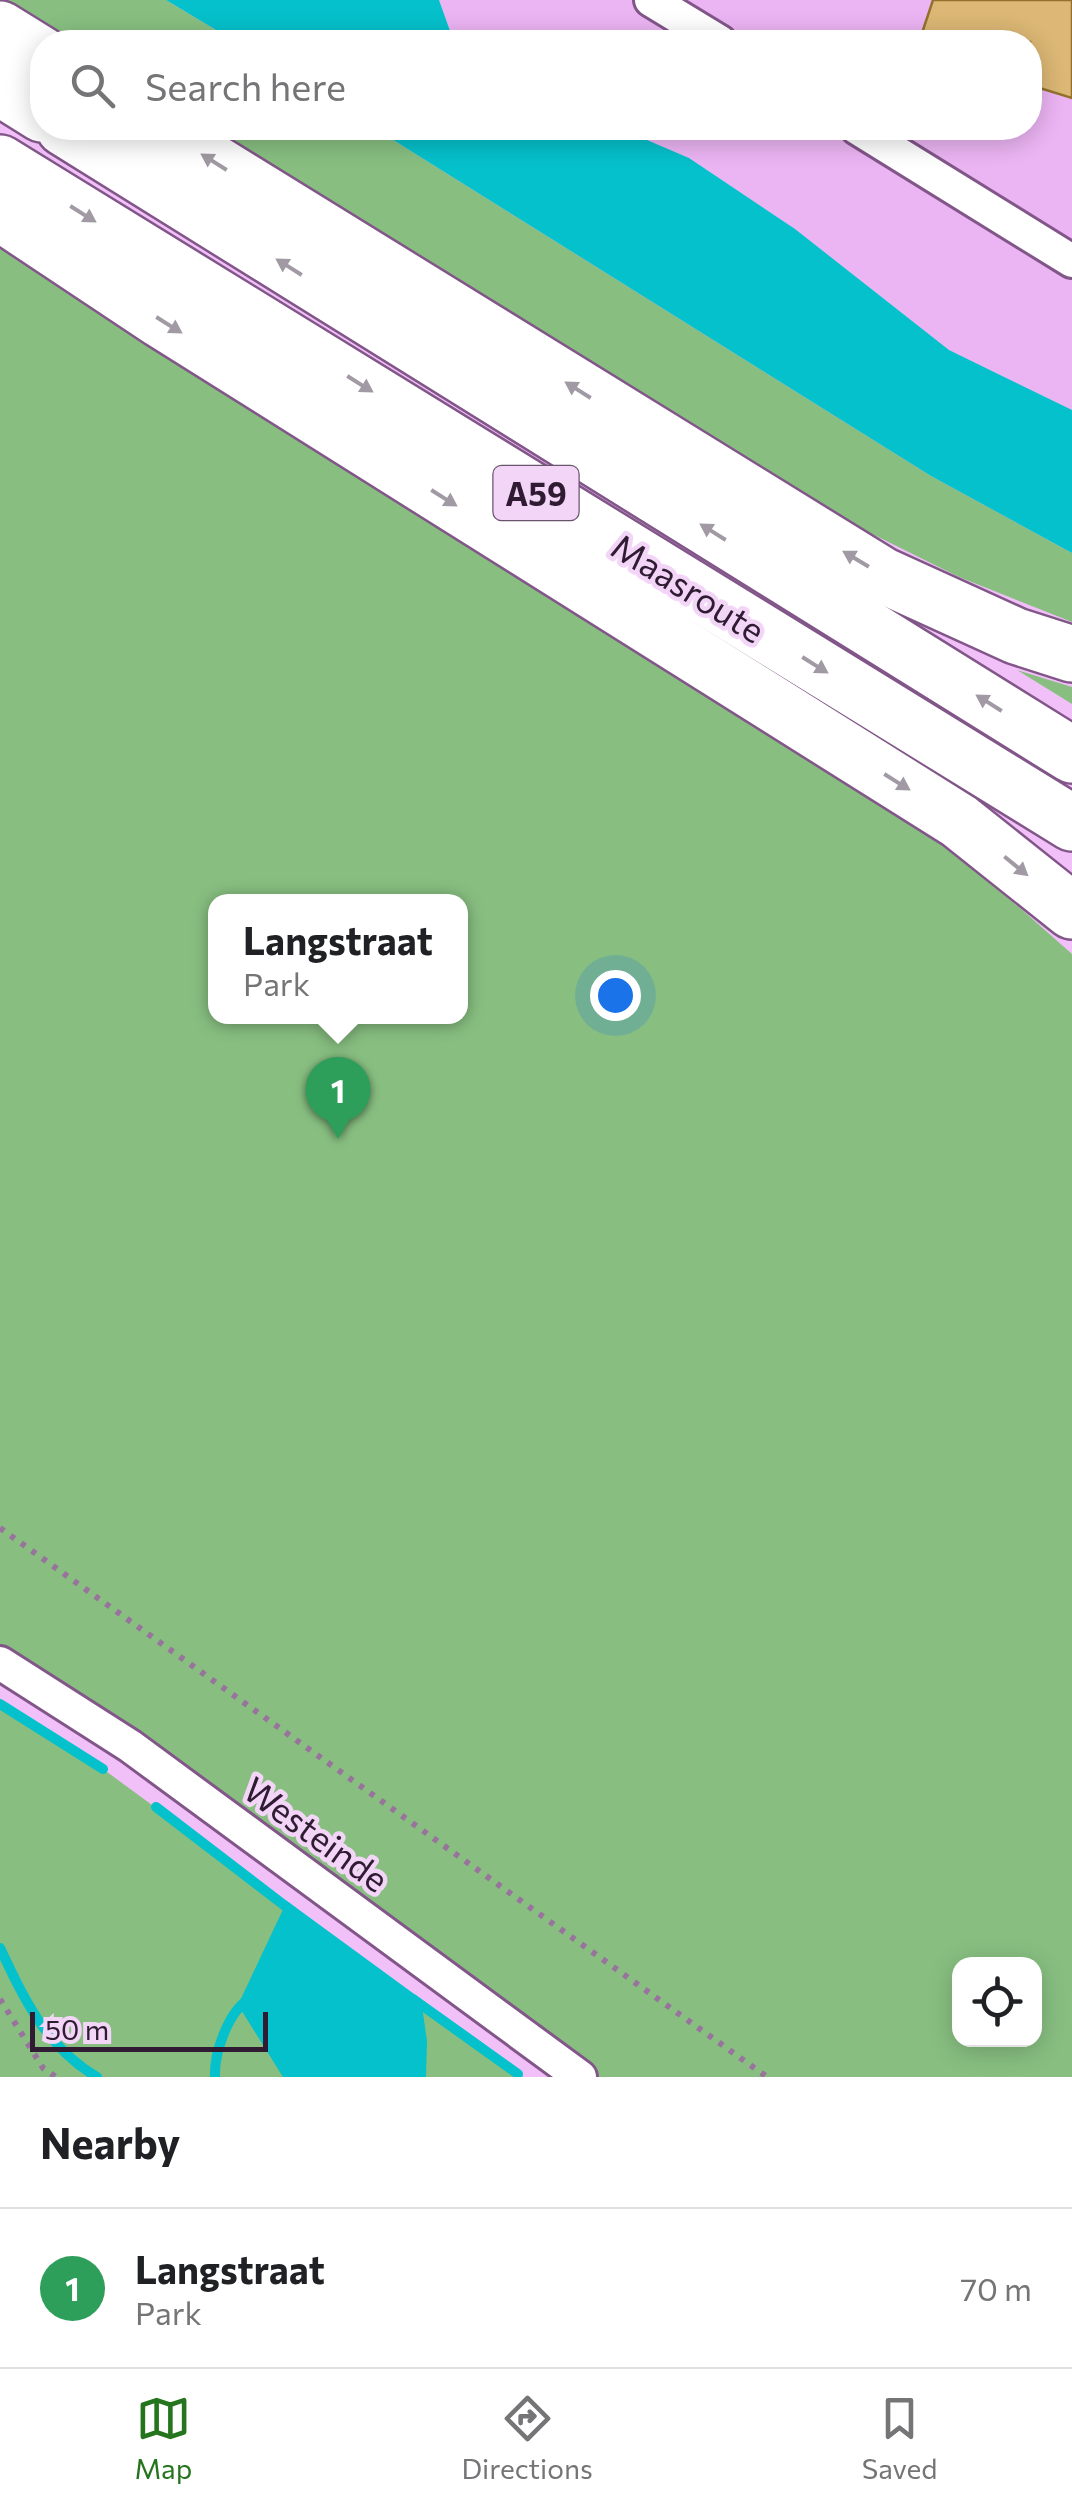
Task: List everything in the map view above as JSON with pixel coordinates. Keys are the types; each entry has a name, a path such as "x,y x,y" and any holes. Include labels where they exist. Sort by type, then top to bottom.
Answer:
{"highway":[{"path":"0,29 30,48"},
{"path":"0,88 30,107"},
{"name":"Maasroute","path":"83,140 1072,755"},
{"path":"177,140 882,575 1016,636 1072,654"},
{"name":"Maasroute","path":"0,163 1072,822"},
{"name":"A59","path":"0,213 178,330 959,821 1072,911"}],"street":[{"path":"651,0 700,30"},
{"path":"876,140 1072,261"},
{"name":"Westeinde","path":"0,1662 130,1746 580,2077"}],"path":[{"path":"0,1528 767,2077"},
{"path":"0,1999 43,2068 56,2077"}],"shaded area":[{"path":"5,0 166,0 216,30 54,30"},
{"path":"166,0 439,0 450,30 216,30"},
{"path":"439,0 1072,0 1072,410 949,350 795,229 689,158 646,140 1042,140 1042,30 450,30"},
{"path":"229,140 393,140 931,476 1072,553 1072,622 959,577 850,523"},
{"path":"393,140 647,140 689,158 795,229 949,350 1072,410 1072,553 931,476"},
{"path":"0,224 945,842 1072,954 1072,2077 598,2077 135,1733 0,1645"},
{"path":"1017,670 1072,687 1072,704"},
{"path":"0,1704 103,1769 523,2077 0,2077"},
{"path":"287,1901 421,1999 427,2041 426,2077 283,2077 238,2005"}],"building":[{"path":"933,0 1072,0 1072,98 1042,89 1042,30 923,30"}],"waterway":[{"path":"0,1704 103,1769"},
{"path":"156,1807 293,1912"},
{"path":"0,1948 28,2004 51,2037 97,2077"},
{"path":"215,2077 224,2034 235,2013 249,1999"},
{"path":"413,1999 518,2074"}],"place":[{"name":"Langstraat","path":"338,1139"}]}
